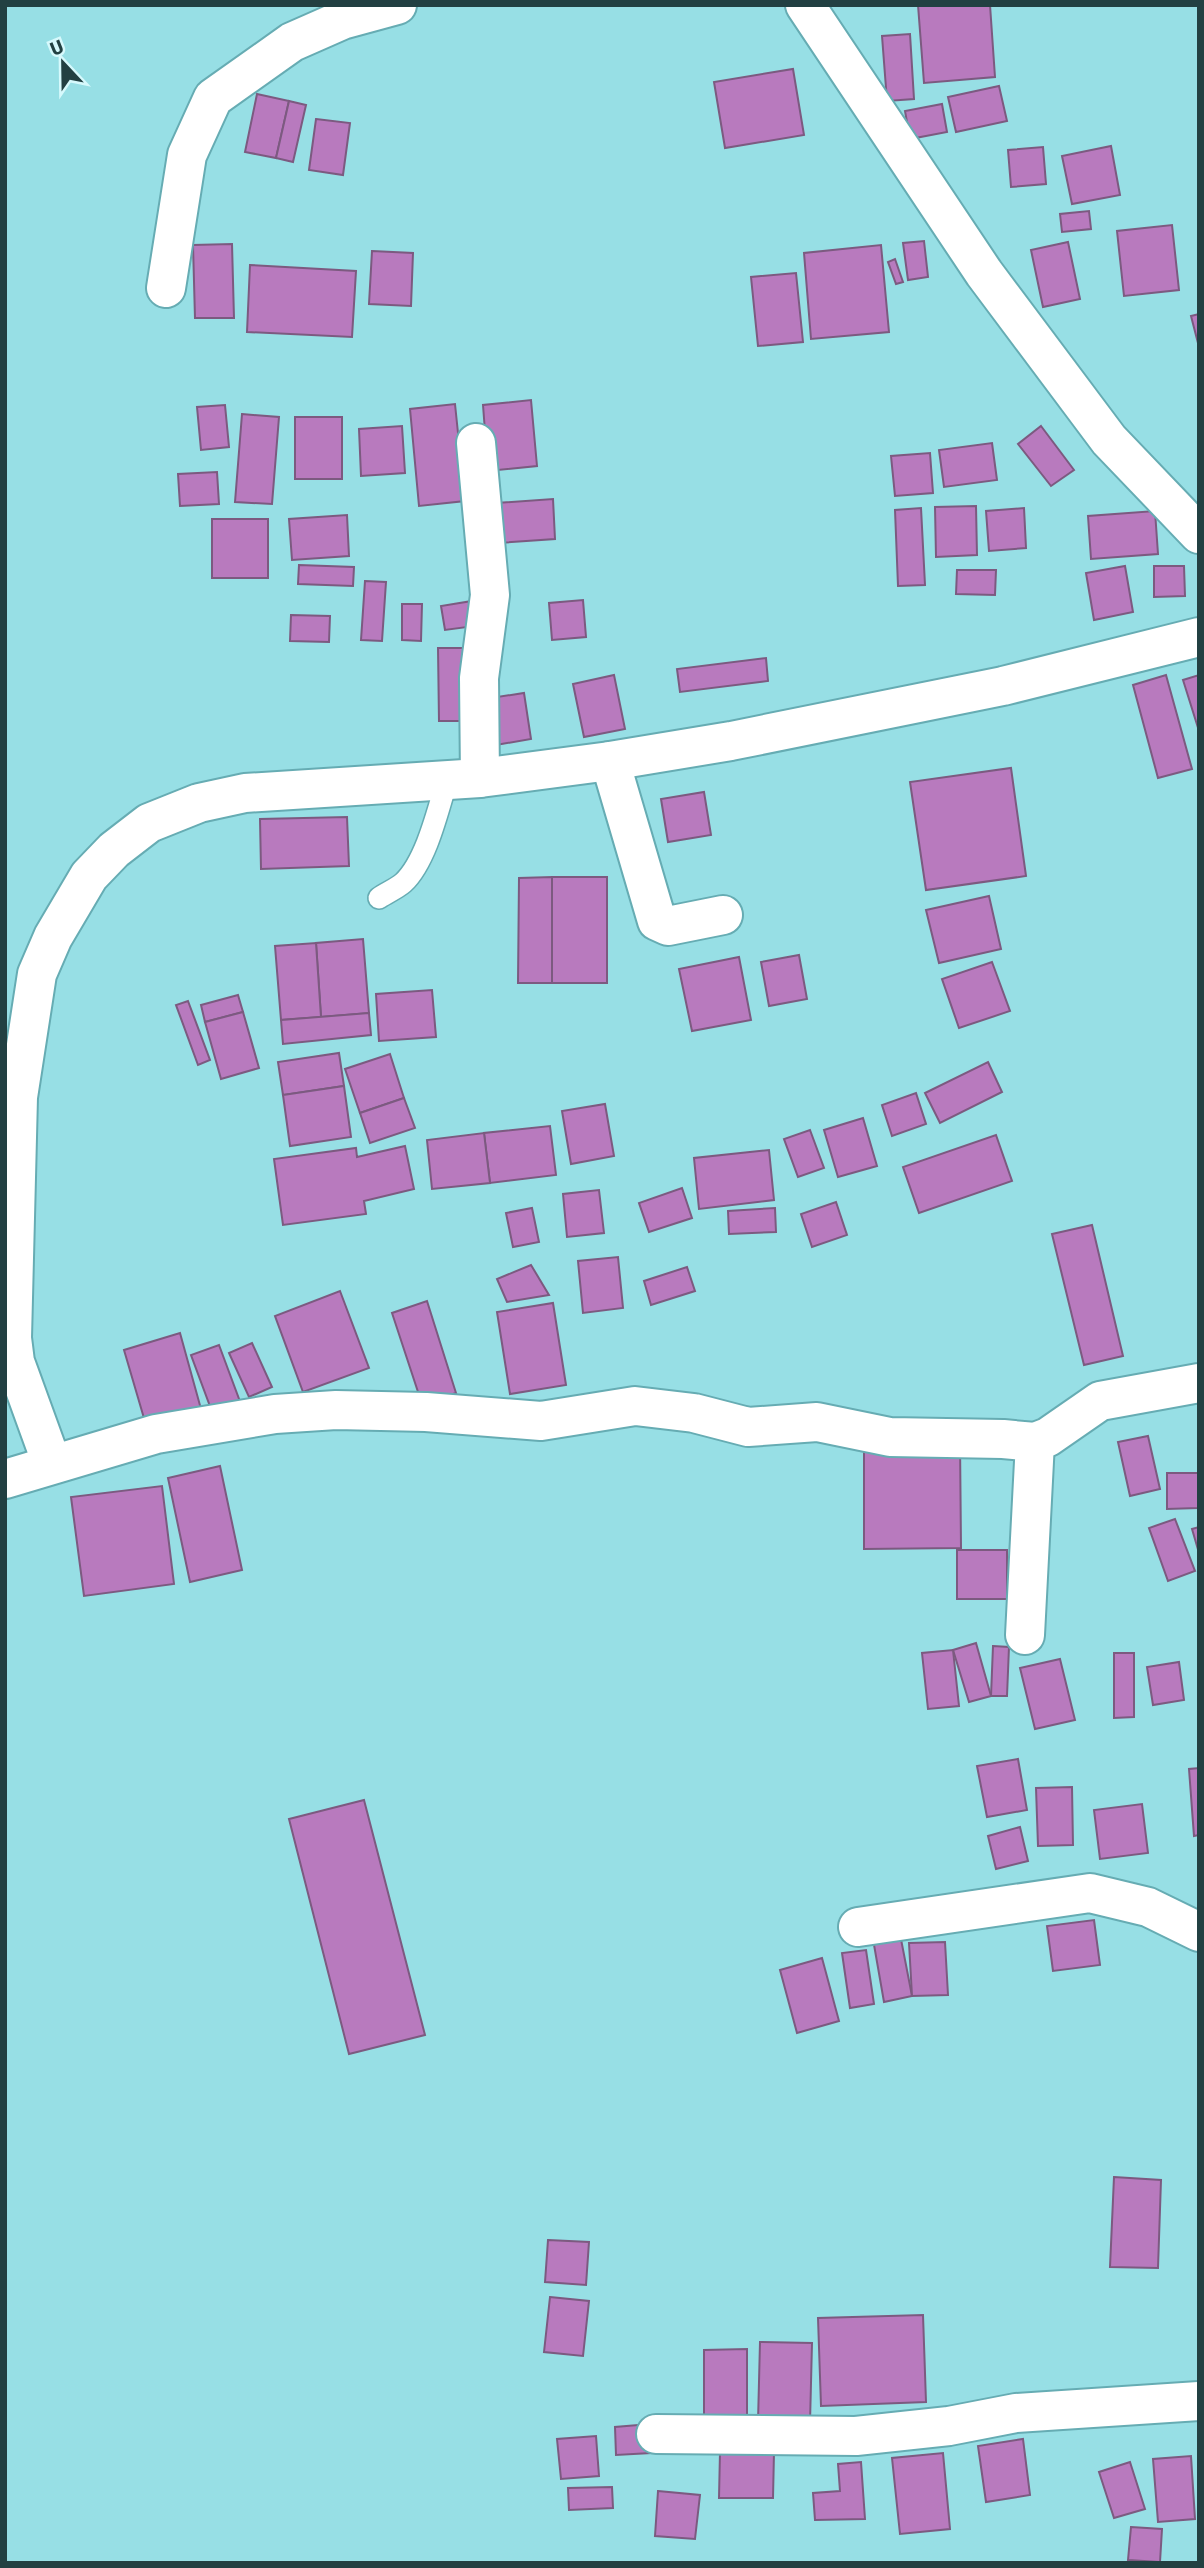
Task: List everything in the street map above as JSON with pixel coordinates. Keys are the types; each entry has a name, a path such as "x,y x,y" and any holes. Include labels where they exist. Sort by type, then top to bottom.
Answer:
{"street":[{"path":"166,288 187,155 213,98 253,67 292,42 342,20 397,5"},
{"path":"805,5 1000,295 1109,440 1199,534"},
{"path":"464,779 490,595 476,443"},
{"path":"52,1464 17,1407 12,1338 18,1202 18,1097 37,974 53,937 89,877 114,850 149,823 199,803 245,793 464,779 610,761 731,741 1003,686 1199,637"},
{"path":"610,761 657,920 668,926 723,915"},
{"path":"5,1479 156,1434 275,1414 336,1410 426,1412 541,1421 635,1406 694,1413 748,1427 817,1422 890,1437 1035,1442 1048,1437 1100,1401 1199,1383"},
{"path":"1025,1635 1035,1442"},
{"path":"858,1927 1090,1893 1148,1907 1199,1932"},
{"path":"656,2434 856,2436 949,2426 1016,2413 1199,2401"}],"lane":[{"path":"379,898 404,882 464,779"}],"building":[{"path":"918,5 990,5 995,77 924,83"},
{"path":"910,34 914,99 887,101 882,36"},
{"path":"793,69 804,135 725,148 714,82"},
{"path":"999,86 1007,121 956,132 948,97"},
{"path":"257,94 289,101 276,158 245,152"},
{"path":"289,101 306,105 293,162 276,158"},
{"path":"942,104 947,132 910,139 905,111"},
{"path":"316,119 350,123 343,175 309,170"},
{"path":"1111,146 1120,195 1072,204 1062,156"},
{"path":"1043,147 1046,184 1011,187 1008,150"},
{"path":"1089,211 1091,229 1062,232 1060,214"},
{"path":"1172,225 1179,290 1124,296 1117,231"},
{"path":"924,241 928,277 908,280 903,243"},
{"path":"1068,242 1080,299 1043,307 1031,250"},
{"path":"232,244 234,318 195,318 193,245"},
{"path":"881,245 889,332 811,339 804,253"},
{"path":"372,251 413,253 411,306 369,304"},
{"path":"895,259 903,282 896,284 888,262"},
{"path":"250,265 356,271 352,337 247,332"},
{"path":"796,273 803,342 758,346 751,277"},
{"path":"1199,314 1199,347 1191,316"},
{"path":"531,400 537,466 488,471 483,405"},
{"path":"455,404 465,501 419,506 410,409"},
{"path":"225,405 229,447 201,450 197,407"},
{"path":"242,414 279,417 272,504 235,502"},
{"path":"295,417 342,417 342,479 295,479"},
{"path":"402,426 405,473 361,476 359,429"},
{"path":"1041,426 1074,470 1051,486 1018,444"},
{"path":"992,443 997,480 944,487 939,450"},
{"path":"930,453 933,493 895,496 891,456"},
{"path":"217,472 219,504 180,506 178,474"},
{"path":"553,499 555,539 499,543 497,503"},
{"path":"976,506 977,555 936,557 935,507"},
{"path":"921,508 925,585 898,586 895,510"},
{"path":"1024,508 1026,548 989,551 986,511"},
{"path":"1155,511 1158,554 1091,559 1088,516"},
{"path":"347,515 349,556 292,560 289,519"},
{"path":"212,519 268,519 268,578 212,578"},
{"path":"299,565 354,567 353,586 298,584"},
{"path":"1125,566 1133,612 1094,620 1086,573"},
{"path":"1154,566 1184,566 1185,596 1154,597"},
{"path":"957,570 996,570 995,595 956,594"},
{"path":"365,581 386,582 382,641 361,640"},
{"path":"583,600 586,637 552,640 549,603"},
{"path":"472,601 475,626 445,630 441,606"},
{"path":"402,604 422,604 421,641 402,640"},
{"path":"291,615 330,616 329,642 290,641"},
{"path":"438,648 474,648 475,721 439,721"},
{"path":"766,658 768,681 680,692 677,669"},
{"path":"614,675 625,729 584,737 573,684"},
{"path":"1166,675 1192,769 1158,778 1133,685"},
{"path":"1199,675 1199,731 1183,680"},
{"path":"524,693 531,739 490,746 484,699"},
{"path":"1011,768 1026,876 926,890 910,782"},
{"path":"704,792 711,835 668,842 661,799"},
{"path":"347,817 349,866 261,869 260,819"},
{"path":"552,877 607,877 607,983 552,983"},
{"path":"552,877 552,983 518,983 519,878"},
{"path":"989,896 1001,949 939,963 926,910"},
{"path":"363,939 369,1013 321,1017 316,943"},
{"path":"316,943 321,1017 281,1020 275,946"},
{"path":"799,955 807,999 769,1006 761,962"},
{"path":"739,957 751,1020 692,1031 679,969"},
{"path":"992,962 1010,1011 959,1028 942,979"},
{"path":"432,990 436,1037 379,1041 376,994"},
{"path":"238,995 243,1012 205,1022 201,1005"},
{"path":"188,1001 210,1060 198,1065 176,1005"},
{"path":"243,1012 259,1068 221,1079 205,1022"},
{"path":"369,1013 371,1035 283,1044 281,1020"},
{"path":"339,1053 344,1086 283,1095 278,1062"},
{"path":"390,1054 404,1098 360,1113 345,1069"},
{"path":"988,1062 1002,1092 940,1123 925,1093"},
{"path":"344,1086 351,1137 290,1146 283,1095"},
{"path":"916,1093 926,1124 892,1136 882,1105"},
{"path":"404,1098 415,1128 370,1143 360,1113"},
{"path":"605,1104 614,1156 571,1164 562,1111"},
{"path":"863,1118 877,1166 838,1177 824,1130"},
{"path":"550,1126 556,1175 490,1183 484,1133"},
{"path":"810,1130 824,1168 798,1177 784,1139"},
{"path":"484,1133 490,1183 432,1189 427,1140"},
{"path":"996,1135 1012,1181 919,1213 903,1167"},
{"path":"405,1146 414,1189 364,1201 366,1214 283,1225 274,1159 356,1148 357,1157"},
{"path":"769,1150 774,1200 699,1209 694,1158"},
{"path":"682,1188 692,1218 649,1232 639,1203"},
{"path":"599,1190 604,1233 567,1237 563,1194"},
{"path":"836,1202 847,1235 812,1247 801,1214"},
{"path":"532,1208 539,1242 513,1247 506,1213"},
{"path":"775,1208 776,1232 729,1234 728,1211"},
{"path":"1092,1225 1123,1356 1084,1365 1052,1234"},
{"path":"618,1257 623,1308 583,1313 578,1261"},
{"path":"531,1265 549,1295 507,1302 497,1279"},
{"path":"687,1267 695,1291 651,1305 644,1281"},
{"path":"340,1291 369,1368 303,1392 275,1316"},
{"path":"427,1301 456,1393 422,1404 392,1313"},
{"path":"553,1303 566,1385 510,1394 497,1312"},
{"path":"180,1333 201,1409 146,1425 124,1350"},
{"path":"252,1343 272,1387 249,1397 229,1353"},
{"path":"219,1345 242,1407 214,1417 191,1355"},
{"path":"1148,1436 1160,1489 1130,1496 1118,1442"},
{"path":"960,1441 961,1548 864,1549 864,1442"},
{"path":"220,1466 242,1570 190,1582 168,1478"},
{"path":"1167,1473 1198,1473 1198,1508 1167,1509"},
{"path":"162,1486 174,1584 84,1596 71,1497"},
{"path":"1175,1519 1195,1571 1168,1581 1149,1528"},
{"path":"1199,1527 1199,1553 1192,1529"},
{"path":"957,1550 1007,1550 1007,1599 957,1599"},
{"path":"976,1643 991,1696 969,1702 953,1650"},
{"path":"993,1646 1009,1647 1007,1696 991,1696"},
{"path":"953,1650 959,1706 928,1709 922,1653"},
{"path":"1114,1653 1134,1653 1134,1717 1114,1718"},
{"path":"1060,1659 1075,1720 1035,1729 1020,1668"},
{"path":"1179,1662 1184,1700 1153,1705 1147,1667"},
{"path":"1018,1759 1027,1810 987,1817 977,1766"},
{"path":"1199,1768 1199,1835 1194,1836 1189,1769"},
{"path":"1072,1787 1073,1845 1038,1846 1036,1788"},
{"path":"364,1800 425,2035 349,2054 289,1819"},
{"path":"1142,1804 1148,1853 1100,1859 1094,1810"},
{"path":"1020,1827 1028,1861 996,1869 988,1836"},
{"path":"1094,1920 1100,1965 1053,1971 1047,1926"},
{"path":"900,1934 912,1996 884,2002 873,1939"},
{"path":"945,1942 948,1995 912,1996 909,1943"},
{"path":"866,1950 874,2004 850,2008 842,1953"},
{"path":"822,1958 839,2021 797,2033 780,1970"},
{"path":"1114,2177 1161,2180 1158,2268 1110,2267"},
{"path":"548,2240 589,2242 586,2285 545,2282"},
{"path":"550,2297 589,2301 583,2356 544,2352"},
{"path":"923,2315 926,2402 821,2406 818,2318"},
{"path":"760,2342 812,2343 810,2423 758,2422"},
{"path":"747,2349 747,2418 704,2418 704,2350"},
{"path":"650,2424 651,2453 616,2455 615,2427"},
{"path":"596,2436 599,2476 561,2479 557,2439"},
{"path":"1023,2439 1030,2495 986,2502 978,2446"},
{"path":"720,2452 774,2452 773,2498 719,2498"},
{"path":"943,2453 950,2529 900,2534 892,2458"},
{"path":"1191,2456 1195,2519 1158,2522 1153,2459"},
{"path":"861,2462 865,2519 815,2520 813,2493 840,2491 838,2464"},
{"path":"1130,2462 1145,2509 1114,2518 1099,2472"},
{"path":"612,2487 613,2508 569,2510 568,2488"},
{"path":"658,2491 700,2495 695,2539 655,2536"},
{"path":"1131,2527 1162,2529 1160,2562 1128,2560"}]}
